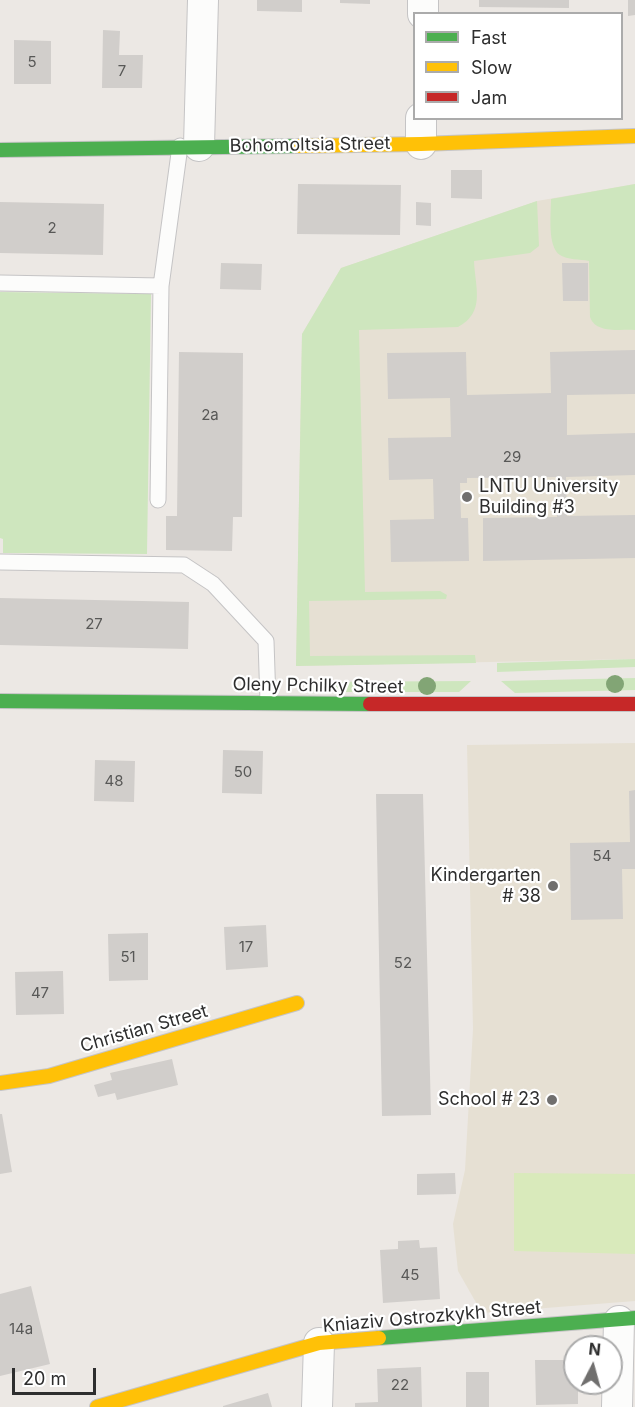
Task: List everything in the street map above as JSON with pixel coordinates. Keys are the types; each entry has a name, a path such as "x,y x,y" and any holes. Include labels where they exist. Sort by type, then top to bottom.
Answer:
{"street":[{"path":"190,146 203,0"},
{"name":"Bohomoltsia Street","path":"0,150 190,146 421,131 635,136"},
{"name":"Oleny Pchilky Street","path":"0,701 487,706 635,704"},
{"name":"Christian Street","path":"0,1083 49,1076 297,1003"},
{"path":"617,1407 627,1319"},
{"name":"Kniaziv Ostrozkykh Street","path":"97,1407 318,1343 627,1319"},
{"path":"317,1407 318,1343"}],"lane":[{"path":"158,500 161,286 190,146"},
{"path":"0,284 161,286"},
{"path":"0,562 184,565 213,584 266,641 268,702"}],"shaded area":[{"name":"LNTU University Building #3","path":"635,184 635,659 296,666 302,334 341,268 537,201"},
{"path":"635,743 635,1301 482,1313 458,1271 453,1224 465,1170 473,1029 467,745"}],"green space":[{"path":"635,184 635,330 603,328 597,326 590,317 589,261 563,257 553,245 551,199"},
{"path":"537,201 539,246 530,253 474,261 477,298 476,306 467,321 458,327 359,330 365,592 440,591 447,595 446,599 309,601 310,656 475,655 476,663 296,666 302,334 341,268"},
{"path":"0,292 151,294 147,554 3,553 3,539 0,538"},
{"path":"635,659 635,667 497,672 497,663"},
{"path":"635,678 635,690 515,693 501,681"},
{"path":"471,681 459,692 314,692 304,682"},
{"path":"514,1173 635,1174 635,1254 514,1251"}],"building":[{"path":"257,0 302,0 302,12 257,11"},
{"path":"340,0 370,0 370,4 340,3"},
{"path":"479,0 569,0 569,8 479,7"},
{"path":"628,0 635,0 635,15 628,16"},
{"path":"103,30 120,31 119,55 143,55 142,88 102,88"},
{"path":"14,40 51,41 51,84 14,84"},
{"path":"451,170 482,170 482,199 451,198"},
{"path":"298,184 401,185 400,235 297,234"},
{"path":"0,202 104,204 103,255 0,253"},
{"path":"416,202 431,203 431,226 416,225"},
{"path":"221,263 262,264 261,290 220,289"},
{"path":"562,263 588,263 588,301 563,301"},
{"path":"635,350 635,394 567,395 567,435 635,433 635,475 566,477 567,516 635,515 635,558 483,561 483,518 557,517 557,477 467,478 467,483 460,483 461,518 468,518 469,561 391,562 390,520 434,519 433,479 389,480 388,438 451,437 450,398 388,399 387,353 466,352 467,395 551,393 550,352"},
{"path":"179,352 243,353 242,517 233,517 232,551 166,550 166,516 177,516"},
{"path":"0,598 189,602 188,649 0,645"},
{"path":"223,750 263,751 262,794 222,793"},
{"path":"95,760 135,761 134,802 94,801"},
{"path":"635,790 635,869 622,869 623,919 571,920 570,843 630,842 629,791"},
{"path":"376,794 423,794 431,1115 382,1116"},
{"path":"266,925 268,967 226,970 224,927"},
{"path":"148,933 148,980 109,981 108,934"},
{"path":"63,971 64,1014 16,1015 15,972"},
{"path":"172,1059 178,1085 117,1100 115,1093 98,1097 94,1085 112,1080 110,1073"},
{"path":"0,1114 2,1114 12,1172 0,1174"},
{"path":"455,1173 456,1194 417,1195 417,1174"},
{"path":"419,1240 420,1248 437,1247 440,1299 383,1303 380,1250 398,1249 398,1241"},
{"path":"31,1286 50,1364 0,1376 0,1294"},
{"path":"535,1360 563,1360 563,1395 578,1395 578,1404 536,1405"},
{"path":"421,1367 422,1407 355,1407 355,1403 378,1402 377,1369"},
{"path":"466,1372 489,1372 489,1407 466,1407"},
{"path":"268,1393 272,1407 223,1407 223,1406"}],"traffic: fast":[{"path":"0,150 297,146"},
{"path":"0,701 370,704"},
{"path":"379,1338 635,1318"}],"traffic: slow":[{"path":"297,146 635,136"},
{"path":"0,1083 49,1076 297,1003"},
{"path":"97,1407 319,1343 379,1338"}],"traffic: jam":[{"path":"370,704 635,704"}],"place":[{"name":"LNTU University Building #3","path":"467,497"},
{"name":"Kindergarten # 38","path":"553,886"},
{"name":"School # 23","path":"552,1100"}]}
